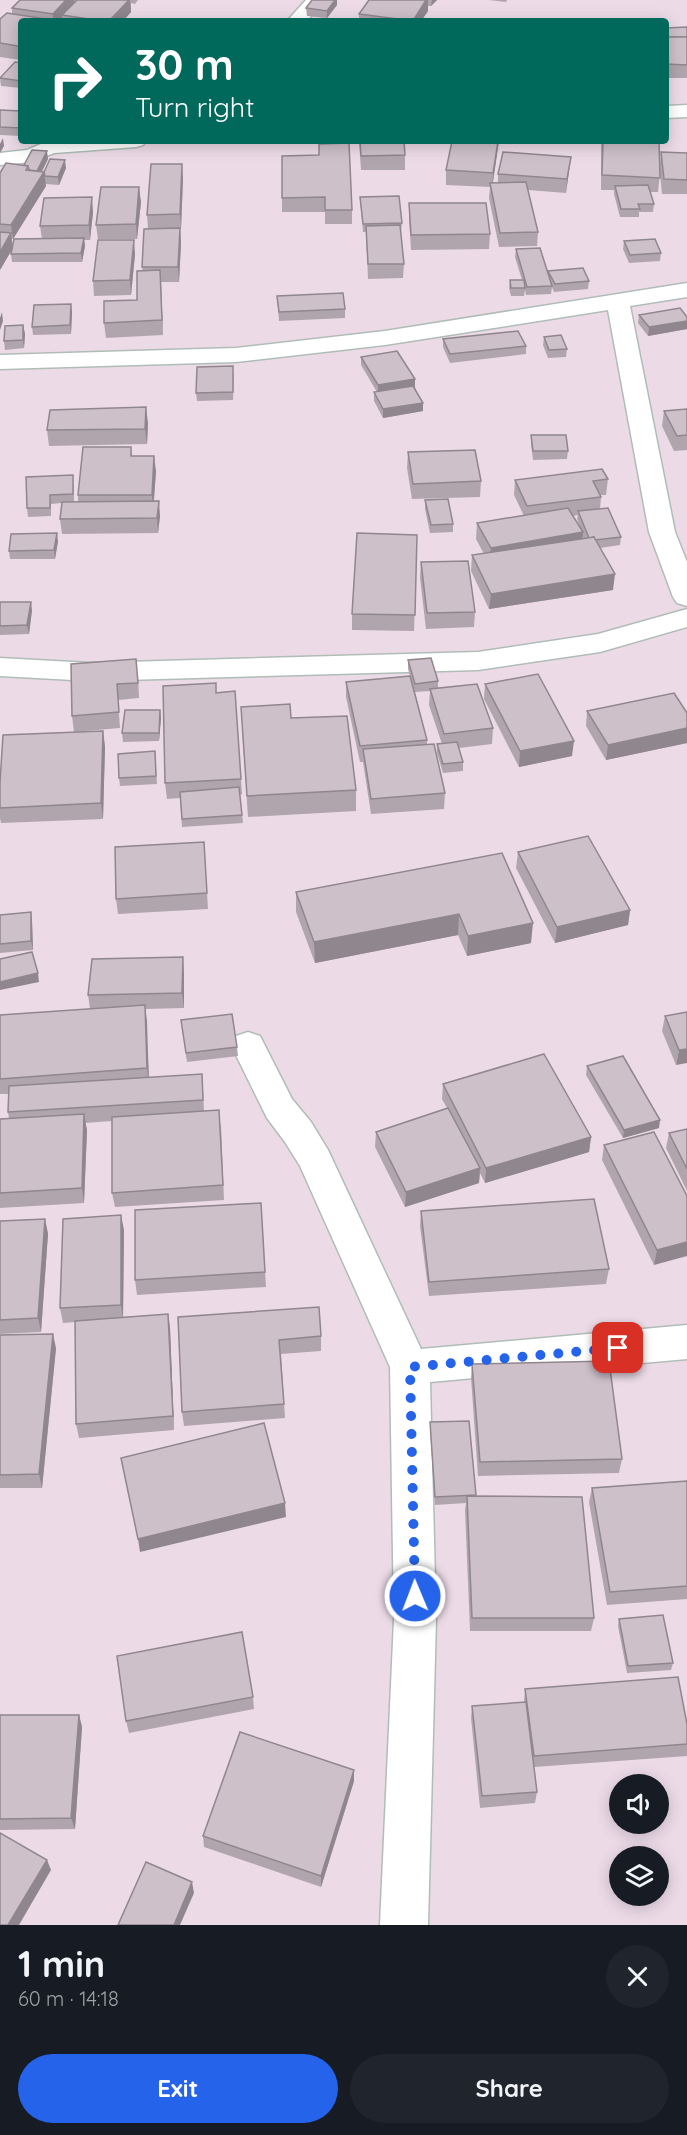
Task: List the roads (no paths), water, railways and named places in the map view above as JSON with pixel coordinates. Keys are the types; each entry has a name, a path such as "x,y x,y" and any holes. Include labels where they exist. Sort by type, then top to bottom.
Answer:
{"street":[{"path":"300,18 316,0"},
{"path":"669,112 687,111"},
{"path":"0,159 32,156 49,147 92,144"},
{"path":"0,362 236,355 385,338 687,290"},
{"path":"618,302 662,532 679,558 687,597"},
{"path":"0,667 92,672 478,661 600,643 687,618"},
{"path":"248,1045 279,1108 298,1132 315,1160 410,1367 415,1619 404,1925"},
{"path":"410,1367 687,1342"}]}
